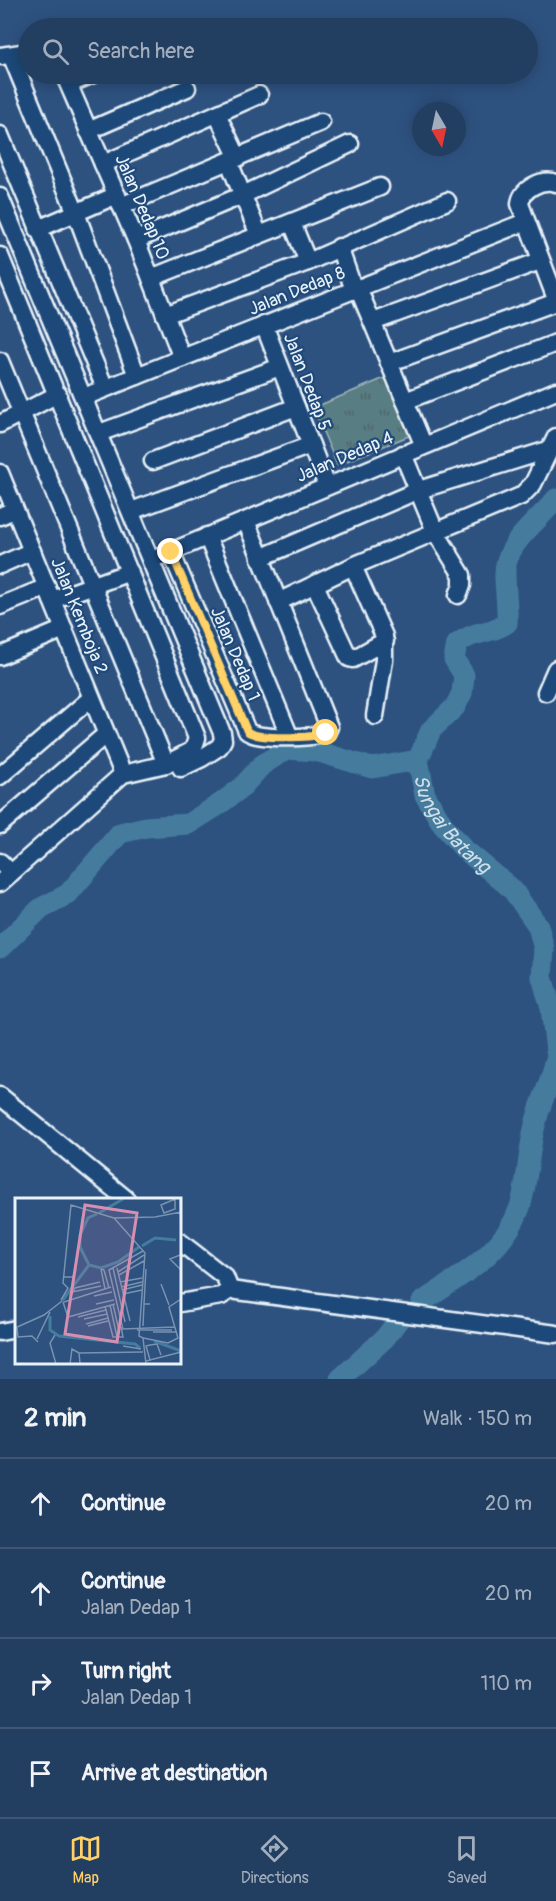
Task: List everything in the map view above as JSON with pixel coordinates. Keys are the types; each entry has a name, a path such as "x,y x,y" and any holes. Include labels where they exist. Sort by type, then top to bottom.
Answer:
{"street":[{"path":"5,55 18,84"},
{"path":"18,84 76,213 137,376"},
{"name":"Jalan Dedap 10","path":"68,84 136,240 182,358"},
{"path":"88,131 187,88"},
{"path":"103,164 259,95"},
{"path":"217,114 234,160 243,195 259,235"},
{"path":"38,229 76,213 119,201 234,160 321,122"},
{"path":"0,135 105,388"},
{"path":"136,240 243,195 350,144"},
{"path":"389,363 556,301 520,204 525,191 544,183 556,183"},
{"path":"151,278 380,187"},
{"path":"165,315 308,262 447,201"},
{"path":"1,204 99,433 223,740 219,747 202,758 171,773 149,779 123,774"},
{"name":"Jalan Dedap 8","path":"84,397 525,222"},
{"path":"292,223 308,262"},
{"path":"339,247 356,289 373,322 423,444"},
{"path":"0,256 197,738 193,750 166,764 123,774 4,873"},
{"path":"373,322 540,261"},
{"name":"Jalan Dedap 5","path":"264,325 327,486"},
{"path":"405,401 556,344"},
{"path":"0,361 166,764"},
{"path":"99,433 280,367"},
{"name":"Jalan Dedap 4","path":"150,560 423,444 556,391"},
{"path":"0,424 58,394"},
{"path":"153,461 296,407"},
{"path":"260,558 419,490 552,444"},
{"path":"246,521 278,602 353,566 512,501 528,492 552,444"},
{"path":"131,511 311,445"},
{"path":"404,454 435,531 462,575 462,585 458,595"},
{"name":"Jalan Kemboja 2","path":"0,475 7,513 32,551 105,735 123,774"},
{"path":"207,536 289,735"},
{"path":"0,565 32,551"},
{"name":"Jalan Dedap 1","path":"171,552 247,731 257,738 321,735 329,730 329,724 278,602"},
{"path":"353,566 383,631 385,641 375,716"},
{"path":"0,606 92,584 130,572"},
{"path":"315,585 349,658 385,641"},
{"path":"0,656 64,629"},
{"path":"546,692 556,669"},
{"path":"0,776 91,698"},
{"path":"0,825 105,735"},
{"path":"0,1096 125,1198"},
{"path":"182,1244 225,1277 230,1290"},
{"path":"182,1303 222,1296 230,1290 556,1334"},
{"path":"0,1332 15,1329"}],"green space":[{"path":"387,377 411,435 337,465 313,408"}],"waterway":[{"name":"Sungai Batang","path":"556,499 523,534 506,563 507,623 470,636 457,644 454,659 464,675 462,693 455,707 431,730 418,760 425,795 443,825 465,850 512,889 538,926 544,949 542,977 551,1008 556,1051"},
{"path":"0,948 41,908 68,894 120,833 146,827 188,824 220,804 241,788 262,765 287,749 316,751 372,768 418,760"},
{"name":"Sungai Batang","path":"422,1302 479,1262 503,1238 513,1223 523,1197 537,1117 556,1059"},
{"name":"Sungai Batang","path":"340,1379 385,1338 402,1315"}],"route":[{"path":"171,552 247,731 257,738 289,735 315,736 326,733"}]}
